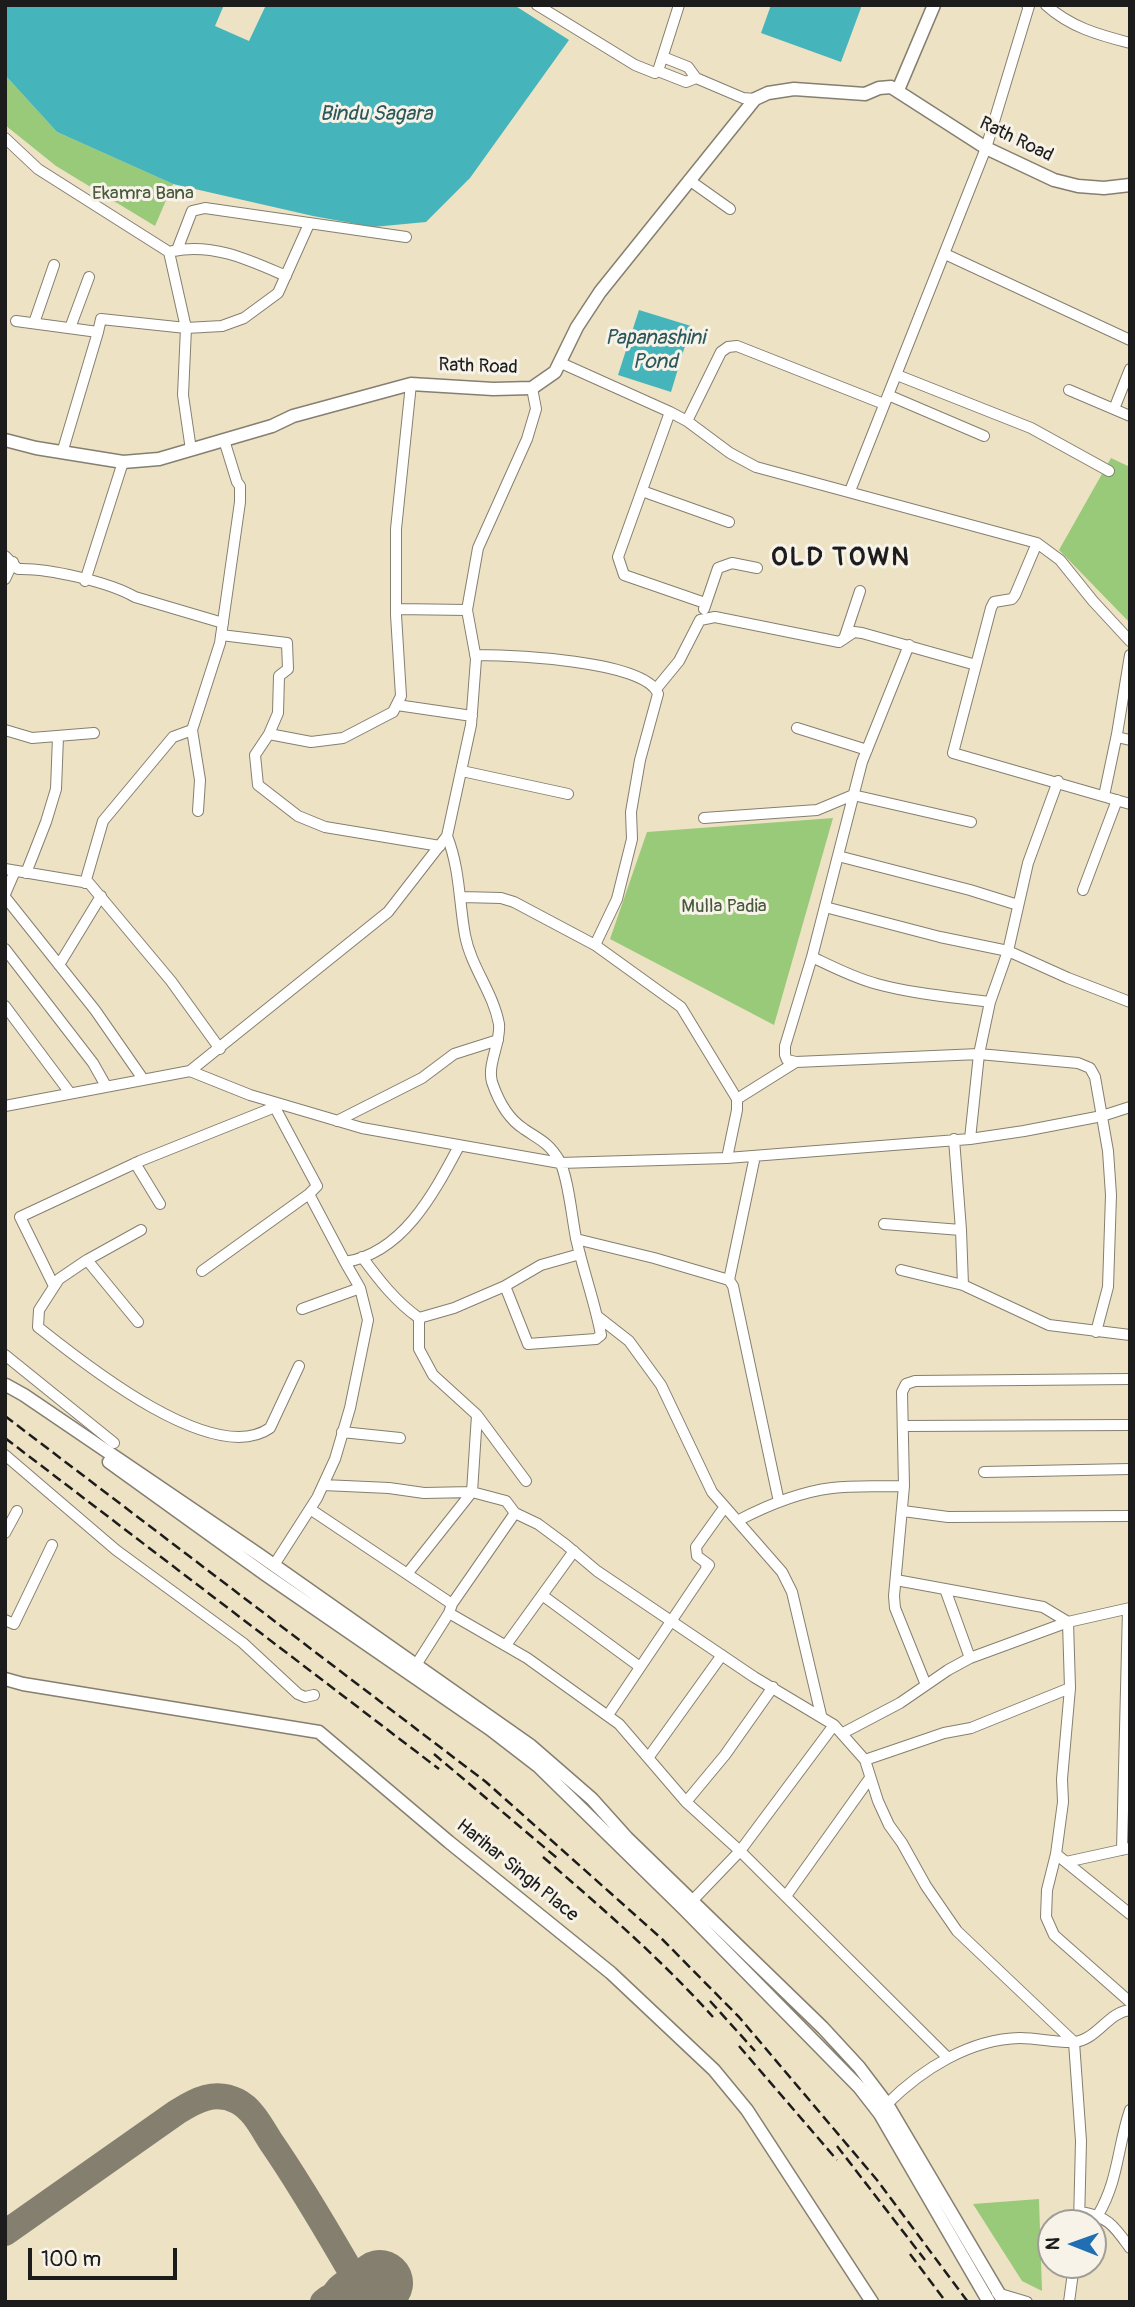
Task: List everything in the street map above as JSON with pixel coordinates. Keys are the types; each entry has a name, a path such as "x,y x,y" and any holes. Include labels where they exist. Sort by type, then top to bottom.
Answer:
{"street":[{"path":"537,5 649,72 658,71 686,82 696,78"},
{"path":"658,71 679,5"},
{"path":"663,57 688,67 696,78 743,98 755,99 768,93 794,89 864,94 880,88 898,90 934,5"},
{"path":"850,491 986,148 1029,6 1027,5"},
{"path":"1049,6 1061,19 1085,30 1130,43"},
{"name":"Rath Road","path":"898,90 986,148 1054,180 1078,186 1104,188 1130,185"},
{"name":"Rath Road","path":"5,440 62,453 123,462 159,459 272,426 293,416 411,384 494,389 532,388 555,372 577,327 600,292 755,99"},
{"path":"5,138 38,169 173,251 224,251 286,276"},
{"path":"689,180 730,209"},
{"path":"191,450 183,395 186,328 173,251 188,218 197,208 406,237"},
{"path":"62,453 101,319 186,328 222,326 244,318 278,293 309,224"},
{"path":"944,254 1130,340"},
{"path":"34,323 54,265"},
{"path":"70,328 89,277"},
{"path":"16,321 98,331"},
{"path":"687,421 721,352 737,346 984,436"},
{"path":"561,363 687,421 730,453 757,467 1037,543 1060,560 1093,601 1130,640"},
{"path":"1114,409 1130,369"},
{"path":"897,375 1031,428 1110,471"},
{"path":"269,734 312,742 343,738 393,712 401,696 396,609 396,529 411,384"},
{"path":"5,1107 190,1071 387,912 440,846 447,836 472,716 475,655 467,610 478,548 530,429 536,409 532,388"},
{"path":"1069,390 1130,416"},
{"path":"670,412 618,556 624,575 705,603"},
{"path":"198,811 200,780 192,730 221,635 236,539 240,486 224,440"},
{"path":"85,580 123,462"},
{"path":"642,491 730,522"},
{"path":"1037,543 1015,595 1012,599 995,602 991,608 953,753 1130,804"},
{"path":"9,559 19,569 44,570 85,580 223,623"},
{"path":"5,579 9,559"},
{"path":"656,689 679,661 701,620 718,568 732,563 757,568"},
{"path":"844,640 860,591"},
{"path":"396,609 467,610"},
{"path":"701,620 715,617 834,641 844,640 854,632 976,665"},
{"path":"221,635 287,643 288,668 279,676 278,713 269,734 255,755 258,785 298,816 345,832 440,846"},
{"path":"909,645 867,750 853,795 812,957 785,1046 785,1055 787,1059 796,1062 978,1054 1085,1064 1090,1068 1095,1077 1102,1116 1111,1195 1108,1287 1096,1332"},
{"path":"475,655 522,655 589,664 638,678 656,689 631,812 632,839 617,899 595,945"},
{"path":"1104,796 1130,655"},
{"path":"397,705 472,716"},
{"path":"797,728 867,750"},
{"path":"5,730 32,738 94,733"},
{"path":"85,883 103,821 173,737 192,730"},
{"path":"58,737 56,789 46,822 15,871 5,896 95,1010 143,1079"},
{"path":"1117,737 1130,740"},
{"path":"462,771 568,794"},
{"path":"970,1139 978,1054 990,1002 1008,951 1028,863 1058,782"},
{"path":"704,818 817,810 853,795 971,822"},
{"path":"1083,890 1117,800"},
{"path":"447,836 454,854 465,937 496,1012 499,1029 491,1077 506,1112 522,1128 543,1140 560,1163 601,1335 596,1339 528,1343 505,1286"},
{"path":"838,856 1018,905"},
{"path":"15,871 89,883 171,981 220,1049"},
{"path":"59,965 100,896"},
{"path":"461,897 501,898 514,902 595,945 681,1007 737,1099 727,1158"},
{"path":"825,907 909,930 1008,951 1130,1002"},
{"path":"5,949 93,1063 106,1086"},
{"path":"812,957 876,984 990,1002"},
{"path":"5,1006 70,1093"},
{"path":"337,1121 413,1083 454,1054 498,1040"},
{"path":"737,1099 796,1062"},
{"path":"190,1071 273,1105 362,1128 560,1163 727,1158 970,1139 1102,1116 1130,1107"},
{"path":"54,1286 20,1217 135,1163 273,1105"},
{"path":"202,1270 317,1186 273,1105"},
{"path":"954,1139 963,1285"},
{"path":"345,1262 362,1258 387,1245 429,1203 460,1146"},
{"path":"729,1280 755,1156"},
{"path":"135,1163 160,1204"},
{"path":"274,1565 310,1509 335,1459 350,1408 368,1320 360,1288 309,1194"},
{"path":"884,1224 961,1230"},
{"path":"141,1230 59,1279 39,1310 38,1327 106,1380 158,1410 220,1437 261,1434 270,1429 299,1366"},
{"path":"576,1239 729,1280 733,1286 779,1502"},
{"path":"419,1318 454,1308 505,1286 541,1265 580,1254"},
{"path":"362,1258 406,1309 419,1318"},
{"path":"88,1260 138,1322"},
{"path":"901,1270 963,1285 1049,1325 1130,1335"},
{"path":"302,1309 360,1288"},
{"path":"597,1315 629,1341 661,1385 712,1492 782,1572 792,1592 821,1715"},
{"path":"419,1318 419,1349 433,1375 477,1416 526,1481"},
{"path":"5,1355 114,1443"},
{"path":"926,1685 895,1608 904,1486 902,1392 906,1384 915,1381 1130,1379"},
{"path":"5,1385 266,1575 490,1729 538,1766 684,1909 859,2087 880,2114 994,2297 1027,2302"},
{"path":"5,1385 24,1395 274,1565 416,1665 541,1755 592,1799 627,1838 823,2028 859,2067 887,2104 994,2297"},
{"path":"407,1574 472,1492 477,1416"},
{"path":"904,1426 1130,1425"},
{"path":"342,1432 400,1438"},
{"path":"5,1455 116,1550 243,1643 299,1694 314,1695"},
{"path":"984,1472 1130,1469"},
{"path":"323,1485 390,1488 424,1493 472,1492 506,1501 515,1513 538,1524 597,1571 722,1655 821,1715 843,1733 865,1760 889,1825 957,1931 1074,2042 1081,2141 1080,2209"},
{"path":"739,1520 804,1493 832,1488 904,1486"},
{"path":"608,1715 707,1565 697,1556 696,1548 724,1508"},
{"path":"310,1509 407,1574 450,1609 527,1657 619,1724 686,1802 740,1851 948,2058"},
{"path":"5,1533 16,1511"},
{"path":"903,1511 948,1517 1130,1516"},
{"path":"416,1665 515,1513"},
{"path":"5,1620 14,1624 52,1545"},
{"path":"506,1645 574,1551"},
{"path":"896,1580 1043,1607 1068,1622 1070,1688 1062,1779 1063,1802 1056,1853 1047,1891 1046,1917 1054,1935 1130,2002"},
{"path":"945,1589 970,1658"},
{"path":"542,1595 640,1667"},
{"path":"843,1733 901,1703 970,1658 1068,1622 1129,1608 1126,1849 1066,1862"},
{"path":"649,1758 722,1655"},
{"name":"Harihar Singh Place","path":"5,1679 319,1732 611,1973 714,2070 747,2110 872,2302"},
{"path":"686,1802 725,1755 773,1687"},
{"path":"865,1760 944,1733 971,1728 1070,1688"},
{"path":"692,1901 740,1851 834,1725"},
{"path":"786,1896 870,1779"},
{"path":"1056,1853 1128,1911"},
{"path":"887,2104 902,2089 948,2058 992,2041 1019,2038 1074,2042 1088,2037 1113,2016 1130,2010"},
{"path":"1101,2209 1115,2177 1130,2110"},
{"path":"1107,2220 1130,2248"},
{"path":"1069,2302 1072,2279"}],"green space":[{"name":"Ekamra Bana","path":"5,75 57,132 173,184 155,226 56,166 5,125"},
{"path":"1111,458 1130,467 1130,623 1059,550"},
{"name":"Mulla Padia","path":"833,818 774,1025 610,939 647,832"},
{"path":"1039,2199 1037,2279 1042,2279 1042,2291 1022,2281 973,2204"}],"water":[{"name":"Bindu Sagara","path":"5,5 224,5 215,26 249,41 266,5 514,5 569,40 470,178 426,222 373,227 173,184 57,132 5,75"},
{"path":"771,5 862,5 841,62 761,33"},
{"name":"Papanashini Pond","path":"639,310 691,326 671,392 618,375"}],"taxiway":[{"path":"5,2233 177,2112 199,2100 221,2096 243,2104 257,2119 364,2294"},
{"path":"323,2302 337,2294 345,2293 369,2296 384,2302"}],"runway":[{"path":"353,2302 380,2283"}],"railway":[{"path":"5,1416 486,1782 662,1939 739,2017 877,2180 968,2302"},
{"path":"5,1438 439,1769"},
{"path":"434,1754 557,1858"},
{"path":"543,1857 652,1954 713,2017"},
{"path":"710,2001 755,2051"},
{"path":"739,2046 837,2160"},
{"path":"837,2146 925,2260"},
{"path":"910,2254 946,2302"}],"district":[{"name":"OLD TOWN","path":"841,558"}]}
